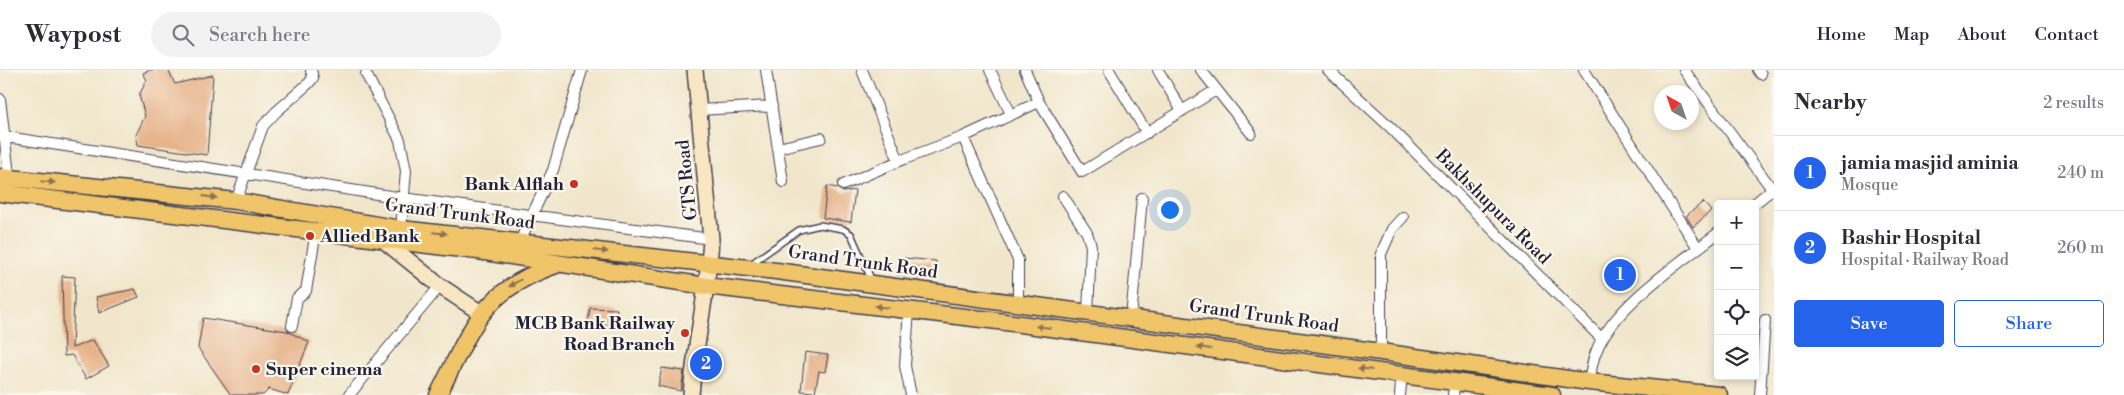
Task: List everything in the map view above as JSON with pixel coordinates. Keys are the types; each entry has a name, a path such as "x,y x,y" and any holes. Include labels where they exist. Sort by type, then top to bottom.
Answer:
{"main road":[{"name":"GTS Road","path":"691,395 710,263 711,239 695,70"},
{"name":"Grand Trunk Road","path":"5,178 236,200 400,228 746,267 1381,352 1589,382 1719,395"},
{"name":"Grand Trunk Road","path":"4,194 478,251 706,286 909,310 1402,374 1454,388 1552,395"},
{"path":"382,239 440,286 481,313"},
{"path":"438,395 481,313 503,290 534,273 558,264"},
{"path":"1237,352 1241,333"}],"street":[{"path":"236,200 263,126 309,83 312,78 311,70"},
{"path":"520,241 553,170 582,70"},
{"path":"766,70 783,182"},
{"path":"862,70 900,161"},
{"path":"990,70 1011,114"},
{"path":"1025,70 1039,102 1082,172 1216,90"},
{"path":"1109,70 1147,133"},
{"path":"1158,70 1182,111"},
{"path":"1201,70 1250,134"},
{"path":"1584,70 1698,248"},
{"path":"1684,70 1773,189 1759,200"},
{"name":"Bakhshupura Road","path":"1331,71 1396,133 1602,339"},
{"path":"366,74 400,140 406,171 400,228"},
{"path":"0,99 5,178 4,194"},
{"path":"843,185 963,137 1039,102"},
{"path":"699,110 772,106"},
{"path":"2,136 404,198 711,239"},
{"path":"963,137 1018,260 1018,304"},
{"path":"778,148 821,138"},
{"path":"1063,196 1087,234 1091,246 1088,313"},
{"path":"1131,318 1142,198"},
{"path":"1381,352 1381,254 1392,229 1403,217"},
{"path":"292,326 296,298 306,291 316,231"},
{"path":"1589,382 1595,353 1602,339 1617,318 1648,288 1714,236"},
{"path":"349,395 440,286"},
{"path":"909,310 905,366 911,395"},
{"path":"1760,395 1765,320"},
{"path":"1400,395 1402,374"}],"lane":[{"path":"746,267 800,230 820,225 843,229 851,234 873,284"}],"building":[{"path":"150,70 168,70 175,84 213,75 207,155 138,145 136,135 145,116 139,95 147,80 143,73"},
{"path":"827,186 837,188 843,192 855,190 851,222 823,218"},
{"path":"1703,202 1711,211 1693,227 1686,216"},
{"path":"904,258 936,261 933,277 902,272"},
{"path":"62,276 75,277 72,348 93,340 109,366 86,379 72,355 64,356"},
{"path":"135,289 139,297 99,313 96,297"},
{"path":"590,308 617,309 615,327 588,323"},
{"name":"Super cinema","path":"203,318 287,331 309,342 288,395 269,389 263,395 231,395 198,348"},
{"path":"805,352 828,355 825,372 819,371 815,392 801,391"},
{"path":"662,368 684,371 681,391 658,386"}],"place":[{"name":"Bank Alflah","path":"574,184"},
{"name":"Allied Bank","path":"310,236"},
{"name":"jamia masjid aminia","path":"1620,275"},
{"name":"MCB Bank Railway Road Branch","path":"685,333"},
{"name":"Bashir Hospital","path":"706,364"},
{"name":"Super cinema","path":"256,369"}]}
